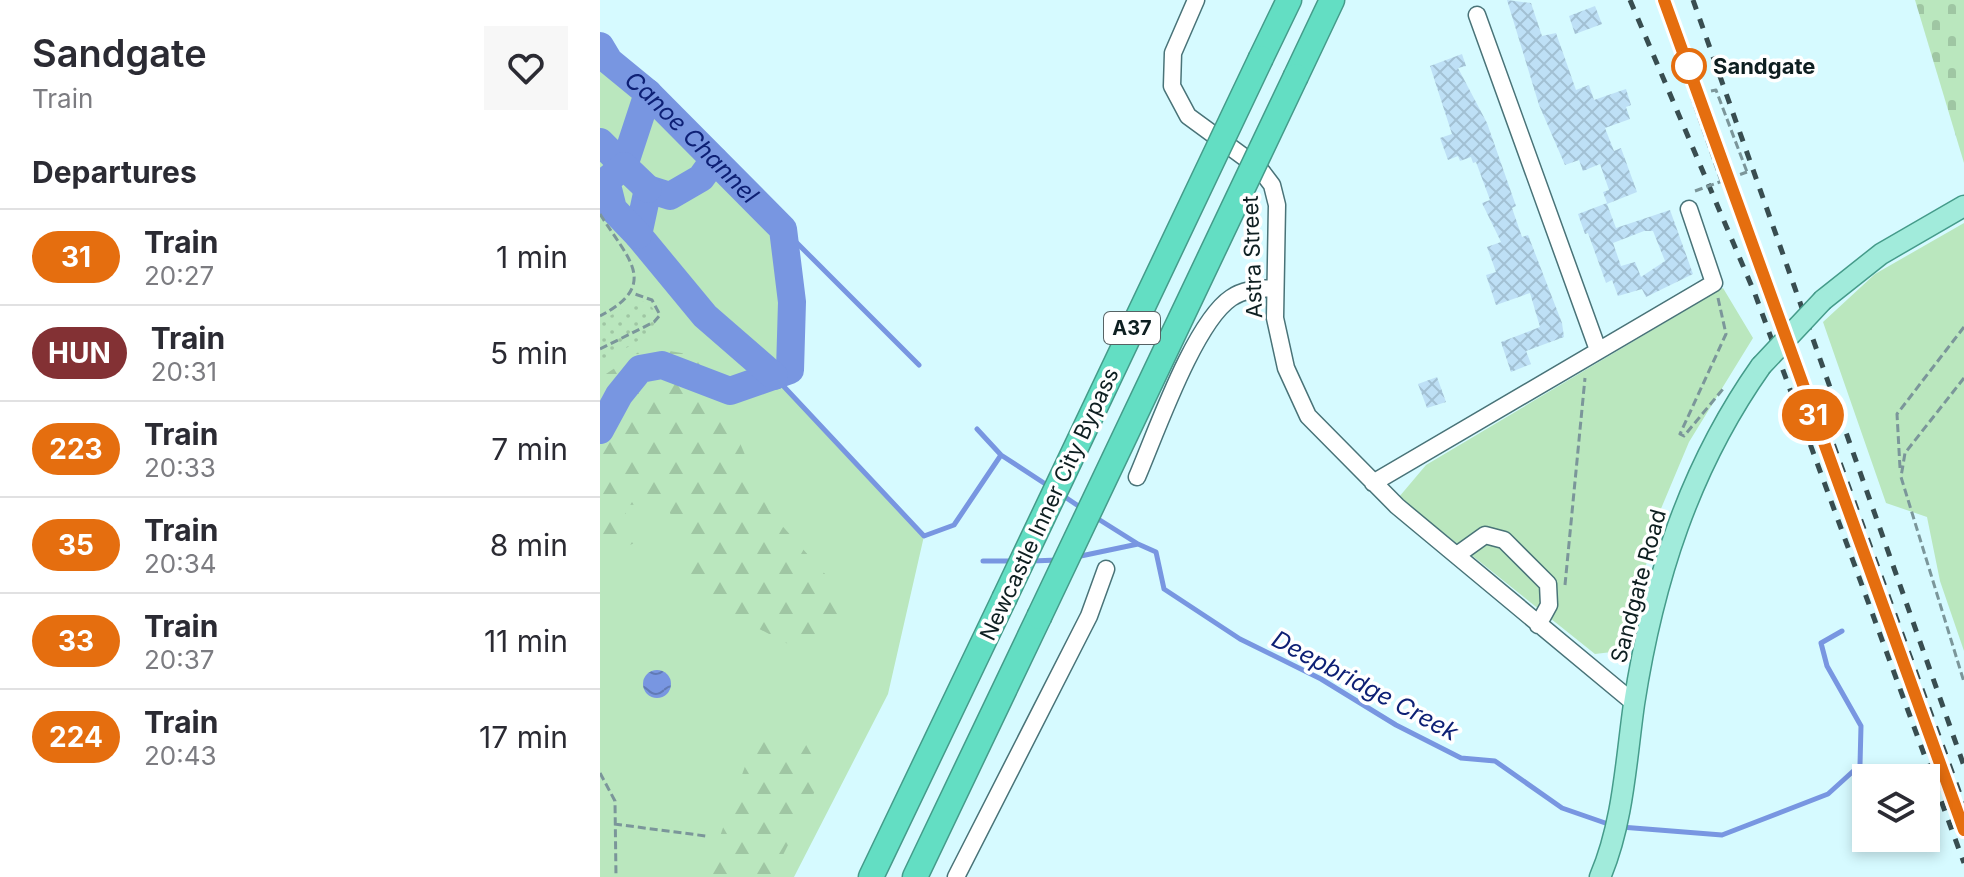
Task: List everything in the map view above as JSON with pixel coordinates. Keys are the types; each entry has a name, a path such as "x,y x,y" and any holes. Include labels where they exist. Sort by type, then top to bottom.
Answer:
{"highway":[{"name":"Newcastle Inner City Bypass","path":"871,877 1289,0"},
{"name":"Newcastle Inner City Bypass","path":"915,877 1332,0"}],"main road":[{"name":"Sandgate Road","path":"1600,877 1618,809 1647,634 1679,518 1711,444 1761,366 1823,300 1881,254 1964,206"}],"street":[{"name":"Astra Street","path":"1196,0 1173,53 1172,86 1188,116 1259,168 1272,185 1277,205 1273,288 1280,344 1296,393 1308,416 1373,483 1634,703"},
{"path":"1477,15 1593,354"},
{"path":"1373,483 1714,283 1689,209"},
{"path":"1137,477 1182,374 1216,311 1242,292 1273,288"},
{"path":"1457,555 1485,535 1504,540 1548,584 1549,605 1538,625"},
{"path":"956,877 1089,616 1106,569"}],"path":[{"path":"1695,191 1747,172 1716,90 1711,91"},
{"path":"1696,97 1692,99 1721,181"},
{"path":"600,214 634,270 632,292 623,304 600,316"},
{"path":"1714,283 1726,334 1680,434 1684,436 1731,379"},
{"path":"600,349 654,322 660,315 652,300 632,292"},
{"path":"1964,327 1897,414 1901,477 1964,682"},
{"path":"1564,596 1593,354"},
{"path":"1901,477 1905,453 1964,378"},
{"path":"600,773 615,801 616,877"},
{"path":"614,824 706,836"}],"green space":[{"path":"1915,0 1964,0 1964,163"},
{"path":"600,46 609,61 648,93 783,229 792,302 790,370 775,377 924,536 888,694 794,877 600,877"},
{"path":"1964,223 1964,651 1940,581 1927,517 1886,503 1823,322 1875,274"},
{"path":"1723,288 1753,338 1689,442 1655,523 1628,650 1595,654 1399,497 1426,465"},
{"path":"639,300 654,310 659,328 600,364 600,321"},
{"path":"646,347 711,358 734,429 769,511 850,602 805,653 731,614 691,574 667,504 623,505 635,543 600,556 600,378"},
{"path":"758,730 805,743 823,775 772,877 701,877 714,853"}],"water":[{"path":"657,670 667,674 671,684 667,694 657,698 647,694 643,684 647,674"}],"building":[{"path":"1507,0 1531,3 1542,36 1556,33 1576,90 1589,85 1594,100 1626,89 1631,105 1626,107 1630,119 1605,128 1614,151 1621,148 1637,192 1607,204 1616,228 1670,210 1693,274 1646,297 1642,289 1618,296 1612,280 1606,283 1578,214 1607,203 1603,192 1609,190 1600,164 1583,171 1579,160 1565,165 1539,105","holes":["1644,231 1653,231 1665,261 1641,277 1635,262 1621,266 1613,243"]},
{"path":"1595,6 1602,24 1575,34 1569,16"},
{"path":"1462,54 1466,66 1458,68 1487,123 1516,206 1512,208 1522,237 1528,235 1562,323 1564,337 1526,351 1531,364 1511,372 1501,342 1540,327 1530,293 1496,305 1486,275 1496,272 1487,247 1501,242 1482,203 1490,200 1476,162 1473,163 1471,157 1460,161 1458,156 1448,160 1440,138 1452,134 1430,66"},
{"path":"1437,377 1446,402 1427,408 1418,384"}],"waterway":[{"name":"Canoe Channel","path":"600,46 609,61 648,93 783,229 792,302 790,370 730,391 662,365 640,369 619,395 600,430"},
{"path":"600,142 624,166 648,93"},
{"path":"714,160 701,178 670,196 648,189 638,235 705,316 774,376"},
{"path":"638,235 613,209 606,181 624,166 648,189"},
{"name":"Canoe Channel","path":"783,229 919,365"},
{"path":"774,376 924,536 954,525 1001,455 1050,487"},
{"path":"977,429 1001,455"},
{"path":"1062,495 1083,509"},
{"path":"1076,557 1138,544 1095,517"},
{"name":"Deepbridge Creek","path":"1138,544 1156,552 1164,589 1240,639 1321,679 1396,725 1461,758 1495,761 1562,808 1611,825"},
{"path":"1032,561 1058,560"},
{"path":"983,561 1014,561"},
{"name":"Deepbridge Creek","path":"1621,827 1722,835 1828,794 1860,765 1861,726 1827,666 1821,643 1842,631"}],"railway":[{"path":"1630,0 1755,294 1964,863"},
{"path":"1664,0 1810,405"},
{"path":"1693,0 1964,766"},
{"path":"1813,388 1964,805"}],"train":[{"name":"31","path":"1664,0 1964,830"}],"place":[{"name":"Sandgate","path":"1689,66"}]}
